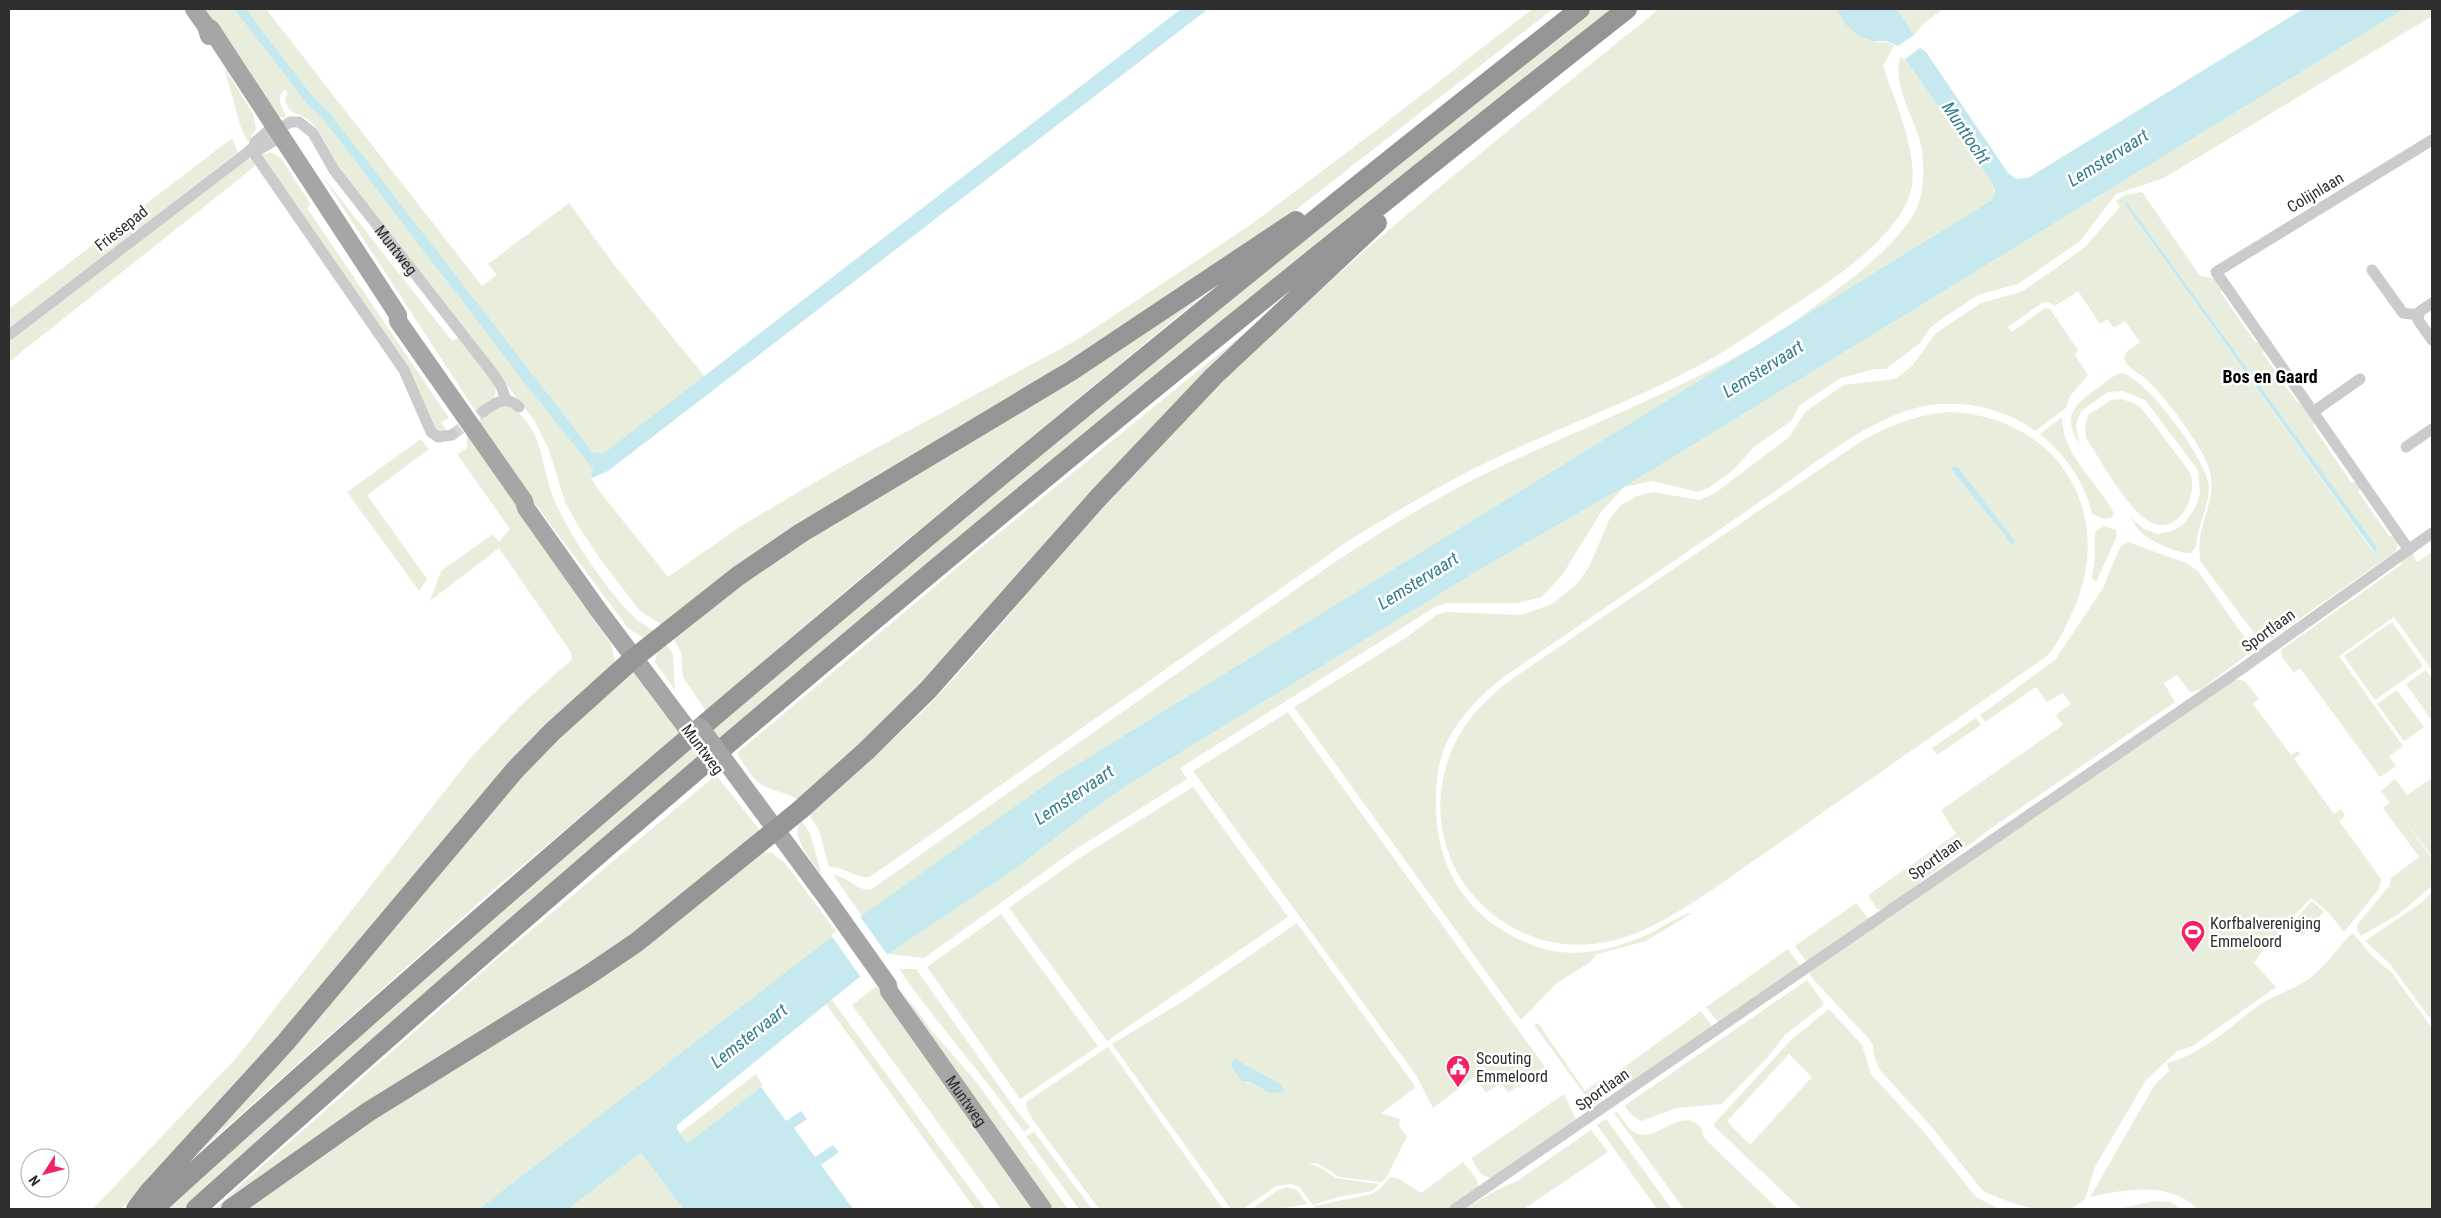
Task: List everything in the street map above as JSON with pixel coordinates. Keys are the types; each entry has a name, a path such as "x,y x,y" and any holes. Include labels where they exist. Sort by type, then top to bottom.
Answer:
{"highway":[{"path":"153,1209 399,988 719,713 1077,414 1368,177 1580,9"},
{"path":"196,1209 453,979 744,730 1046,477 1476,128 1627,9"},
{"path":"231,1209 346,1126 628,948 773,833 906,713 1116,478 1214,376 1476,128"},
{"path":"136,1209 149,1192 285,1043 515,770 553,731 638,655 738,576 801,533 1071,371 1146,323 1269,238 1368,177"}],"main road":[{"name":"Muntweg","path":"194,9 206,26 211,29 273,134 398,315 398,321 524,501 531,505 638,655 888,985 890,991 1044,1209"}],"street":[{"name":"Muntweg","path":"273,134 287,123 303,123 310,129 334,170 494,375 501,386 506,400"},
{"name":"Friesepad","path":"9,335 252,148 255,142 273,134"},
{"name":"Colijnlaan","path":"2313,412 2216,272 2432,140"},
{"path":"252,148 404,370 431,432 438,437 452,435"},
{"path":"2372,270 2403,313 2419,315"},
{"path":"2432,303 2419,312 2418,320 2432,340"},
{"path":"2360,379 2313,412 2408,550"},
{"path":"484,411 495,402 506,400 519,407"},
{"path":"2406,447 2432,429"},
{"name":"Sportlaan","path":"1455,1209 2243,668 2432,533"}],"green space":[{"path":"202,9 234,9 306,103 322,118 526,385 593,469 590,476 600,492 668,577 741,526 841,467 1075,341 1253,223 1532,9 1553,9 1274,227 661,624 640,611 601,560 565,502 549,450 534,420 340,170 315,126 306,118 289,109 285,99 288,93 285,89 280,99 286,115 285,118 274,115"},
{"path":"246,9 266,9 482,286 497,275 488,264 569,203 615,266 705,377 604,453 593,452 330,113 311,94"},
{"path":"1592,9 1615,9 187,1209 165,1209 433,968 887,581 1167,349"},
{"path":"1659,9 1837,9 1846,24 1861,36 1872,41 1888,43 1894,46 1883,66 1900,113 1910,149 1912,183 1909,197 1901,213 1877,242 1847,269 1716,356 1632,398 1487,462 1435,489 1351,539 870,877 860,876 840,868 829,867 819,830 808,813 881,750 939,695 1044,574 1200,405 1254,352 1366,249 1482,152"},
{"path":"1897,9 1943,9 1923,24 1914,35"},
{"path":"2404,9 2432,9 2432,16 2164,178 2116,194 2080,241 2018,284 1978,295 1946,316 1930,328 1920,343 1886,369 1875,369 1841,378 1800,405 1791,421 1755,446 1732,471 1710,487 1698,492 1652,481 1624,487"},
{"path":"1900,57 1905,59 1991,181 1994,191 1992,200 1794,322 1876,258 1904,228 1918,205 1922,187 1923,158 1917,131 1901,89 1899,79"},
{"path":"224,67 253,114 256,129 248,142 241,128"},
{"path":"232,138 238,152 9,328 9,309"},
{"path":"271,152 281,158 311,205 307,208 449,418 441,422 448,432 437,433 419,392 261,155"},
{"path":"245,159 252,159 255,162 254,167 9,362 9,342"},
{"path":"321,174 452,341 458,338 494,383 494,397 476,412"},
{"path":"2142,192 2200,276 2216,279 2222,287 2221,293 2255,342 2261,343 2264,348 2263,354 2297,402 2303,404 2315,421 2313,426 2351,482 2357,483 2360,486 2359,493 2389,536 2395,537 2398,545 2395,552 2269,640 2260,641 2201,562 2199,547 2211,496 2209,468 2201,451 2168,403 2145,378 2126,364 2125,355 2140,342 2125,321 2114,328 2107,319 2100,324 2078,291 2055,306 2048,302 2042,303 2008,327 2012,332 2045,308 2050,309 2078,350 2075,355 2088,375 2070,396 2066,408 2035,431 2008,415 1978,406 1963,404 1931,405 1916,408 1875,424 1835,448 1779,489 1505,676 1479,698 1457,724 1446,744 1438,772 1436,800 1440,840 1452,877 1462,893 1490,921 1507,933 1526,942 1553,951 1570,953 1602,950 1632,941 1682,916 1692,913 1646,941 1597,954 1589,963 1557,983 1521,1020 1294,707 1407,637 1436,615 1446,612 1522,615 1552,604 1576,585 1589,567 1610,518 1621,505 1637,496 1653,492 1699,500 1714,494 1789,437 1806,411 1844,385 1895,379 1912,366 1936,333 1981,303 2021,292 2085,247 2120,207 2116,201 2125,195","holes":["2126,201 2377,547 2374,553 2126,206"]},
{"path":"1235,269 856,582 706,711 683,677 681,652 672,637 727,592"},
{"path":"1318,273 949,666 799,801 791,796 761,785 753,777 737,753 977,551"},
{"path":"1754,347 1055,778 862,916 833,875 839,876 861,888 872,889 1329,566 1389,527 1472,480 1657,396"},
{"path":"2123,373 2134,379 2147,391 2175,423 2199,459 2206,475 2209,487 2207,502 2198,532 2196,547 2191,553 2173,550 2151,540 2140,531 2130,517 2144,529 2158,534 2172,531 2184,524 2195,508 2200,494 2198,470 2145,400 2123,391 2108,392 2081,411 2076,425 2079,443 2074,433 2071,417 2078,404 2111,378"},
{"path":"2122,399 2139,406 2190,473 2192,483 2188,504 2175,521 2167,525 2157,525 2147,520 2130,504 2086,438 2085,426 2088,415 2111,400"},
{"path":"506,404 519,413 529,424 540,450 551,492 581,550 623,606 636,619 656,632 645,639 628,628 477,422 494,408"},
{"path":"1951,412 1989,418 2022,432 2049,452 2069,478 2082,508 2088,541 2084,576 2067,624 2047,656 1719,885 1644,930 1611,941 1594,944 1560,943 1528,935 1499,919 1476,898 1457,872 1445,842 1440,809 1444,775 1448,760 1460,733 1477,711 1509,681 1860,442 1904,422 1939,413","holes":["1955,466 1959,468 2015,541 2013,546 1954,473 1953,468"]},
{"path":"2062,417 2063,430 2072,452 2114,513 2111,518 2103,519 2092,514 2084,490 2073,470 2058,451 2040,434"},
{"path":"467,431 550,557 611,644 615,662 491,783 261,1060 161,1170 121,1209 93,1209 237,1057 469,760 518,708 572,659 570,651 499,548 430,601 441,571 493,534 499,542 510,529 457,454 467,448"},
{"path":"421,439 429,449 367,495 427,579 419,591 347,492"},
{"path":"1624,487 1601,512 1563,574 1542,597 1518,603 1446,603 1435,607 1180,768 1187,779 1076,849 924,958 888,954 1018,867 1086,814 1129,784 1479,570"},
{"path":"2104,526 2116,530 2117,536 2096,582 2092,578 2095,532"},
{"path":"2128,542 2186,563 2197,570 2247,641 2248,654 2202,689 2190,692 2177,675 2164,683 2175,702 1990,829 1884,910 1877,909 1868,895 1956,834 1941,810 2063,725 2056,715 2071,704 2063,693 2047,702 2036,687 1985,722 1980,715 2055,660 2103,588 2120,547"},
{"path":"2432,552 2432,670 2394,617 2339,656 2403,746 2389,756 2396,766 2380,777 2300,668 2294,673 2282,657 2281,650 2401,565 2402,561 2412,554 2417,562"},
{"path":"2392,622 2423,666 2375,700 2344,656"},
{"path":"665,643 673,654 675,690 655,662 657,652"},
{"path":"633,669 683,731 491,892 194,1156 501,792"},
{"path":"2426,670 2432,678 2432,721 2406,684"},
{"path":"2234,679 2245,681 2259,699 2253,704 2291,755 2298,751 2300,754 2294,759 2334,814 2341,809 2345,816 2339,821 2381,879 2379,889 2344,932 2329,913 2311,898 2269,942 2254,963 2276,987 2191,1047 2177,1051 2146,1080 2095,1167 2085,1199 2069,1209 2048,1210 2012,1203 1991,1195 1982,1190 1930,1125 1879,1069 1874,1056 1873,1046 1869,1039 1812,978 1808,970"},
{"path":"2397,690 2424,727 2404,741 2377,704"},
{"path":"1288,712 1545,1067 1508,1093 1501,1083 1486,1093 1474,1077 1433,1108 1416,1075 1193,771"},
{"path":"1976,718 1981,725 1937,755 1932,748"},
{"path":"716,775 759,829 759,834 675,909 226,1209 214,1209 492,963"},
{"path":"2432,778 2432,857 2399,812 2432,859 2432,886 2399,914 2361,936 2357,925 2390,885 2391,878 2419,857 2383,808 2390,803 2381,791 2395,779 2407,795"},
{"path":"1193,787 1288,917 1107,1041 1009,908 1081,857"},
{"path":"801,820 810,833 822,876 808,857 800,841 798,827"},
{"path":"763,852 772,853 785,863 838,934 479,1209 244,1209"},
{"path":"2432,892 2432,1021 2389,963 2365,941 2421,903"},
{"path":"2312,901 2324,912 2302,936 2290,925"},
{"path":"1856,903 1869,920 1809,962 1805,960 1795,946"},
{"path":"1001,914 1098,1046 1020,1099 927,967"},
{"path":"1297,923 1414,1085 1415,1088 1381,1113 1400,1119 1399,1126 1407,1137 1386,1178 1381,1182 1339,1177 1317,1163 1308,1164 1320,1167 1336,1178 1379,1184 1372,1191 1338,1197 1313,1205 1299,1187 1291,1184 1276,1186 1243,1209 1231,1209 1112,1044 1182,1002","holes":["1244,1063 1279,1083 1267,1092 1253,1083 1246,1083"]},
{"path":"2351,934 2354,934 2369,953 2392,973 2432,1028 2432,1209 2198,1209 2187,1200 2174,1194 2147,1190 2132,1190 2090,1197 2154,1086 2169,1071 2167,1063 2180,1059 2205,1046 2261,1004 2309,979"},
{"path":"1788,949 1801,967 1718,1022 1706,1007"},
{"path":"899,969 916,969 1030,1127 1024,1132 929,1010"},
{"path":"1807,980 1824,1003 1786,1034 1766,1059 1722,1104 1676,1108 1642,1121 1634,1117 1624,1106"},
{"path":"877,986 1035,1209 1001,1209 852,1005"},
{"path":"899,987 932,1031 978,1084 1068,1209 1052,1209 937,1047"},
{"path":"832,1000 985,1209 975,1209 826,1004"},
{"path":"1829,1009 1862,1045 1871,1074 1923,1131 1976,1197 1999,1209 1801,1209 1713,1125 1792,1039","holes":["1789,1054 1812,1077 1750,1145 1727,1121"]},
{"path":"1701,1011 1711,1025 1710,1030 1626,1091 1615,1074"},
{"path":"1538,1023 1585,1091 1602,1079 1611,1092 1610,1094 1593,1106 1534,1025"},
{"path":"1108,1047 1223,1209 1099,1209 1033,1120 1027,1109 1026,1102"},
{"path":"756,1074 762,1084 761,1087 687,1143 680,1133"},
{"path":"1564,1094 1577,1122 1495,1178 1486,1177 1480,1172 1472,1158"},
{"path":"1617,1112 1631,1130 1642,1135 1659,1131 1684,1120 1692,1121 1700,1127 1705,1139 1778,1209 1684,1209 1614,1113"},
{"path":"1606,1119 1672,1209 1657,1209 1597,1125"},
{"path":"1591,1130 1608,1152 1524,1209 1464,1209 1517,1181"},
{"path":"1034,1132 1092,1209 1079,1209 1026,1136"},
{"path":"641,1153 683,1209 568,1209"},
{"path":"1463,1162 1476,1178 1479,1187 1450,1209 1316,1209 1314,1206 1372,1194 1380,1189 1390,1177 1399,1179 1421,1193"},
{"path":"1287,1187 1297,1190 1307,1204 1280,1208 1252,1209 1278,1190"},
{"path":"2154,1201 2170,1202 2181,1209 2119,1209"}],"water":[{"path":"234,9 246,9 311,94 330,113 593,452 604,453 1181,9 1208,9 608,471 592,478 590,476 593,469 526,385 322,118 306,103"},
{"path":"1837,9 1897,9 1914,35 1898,46 1886,41 1872,41 1857,35 1845,24"},
{"path":"2303,9 2404,9 1624,487 1479,570 1129,784 1086,814 1018,867 888,954 677,1125 677,1129 687,1143 761,1087 786,1121 801,1111 807,1119 794,1128 815,1157 833,1145 839,1152 821,1165 853,1209 683,1209 641,1153 568,1209 479,1209 829,939 1055,778 1992,200 1995,191 1991,181 1905,59 1920,48 1926,52 2008,173 2016,179 2028,178"},
{"path":"2126,201 2377,547 2375,553 2126,206"},
{"path":"1955,466 1959,468 2015,541 2013,546 1954,473 1952,468"},
{"path":"1234,1058 1279,1083 1284,1090 1283,1093 1267,1092 1253,1083 1241,1081 1231,1066"}],"pier":[{"path":"859,915 889,957 862,979 831,935"}],"tunnel":[{"path":"452,435 484,411"}],"place":[{"name":"Korfbalvereniging Emmeloord","path":"2193,953"},
{"name":"Scouting Emmeloord","path":"1458,1088"}],"district":[{"name":"Bos en Gaard","path":"2270,377"}],"water label":[{"name":"Munttocht","path":"1966,133"},
{"name":"Lemstervaart","path":"2108,158"},
{"name":"Lemstervaart","path":"1763,369"},
{"name":"Lemstervaart","path":"1418,581"},
{"name":"Lemstervaart","path":"1074,795"},
{"name":"Lemstervaart","path":"749,1036"}]}
